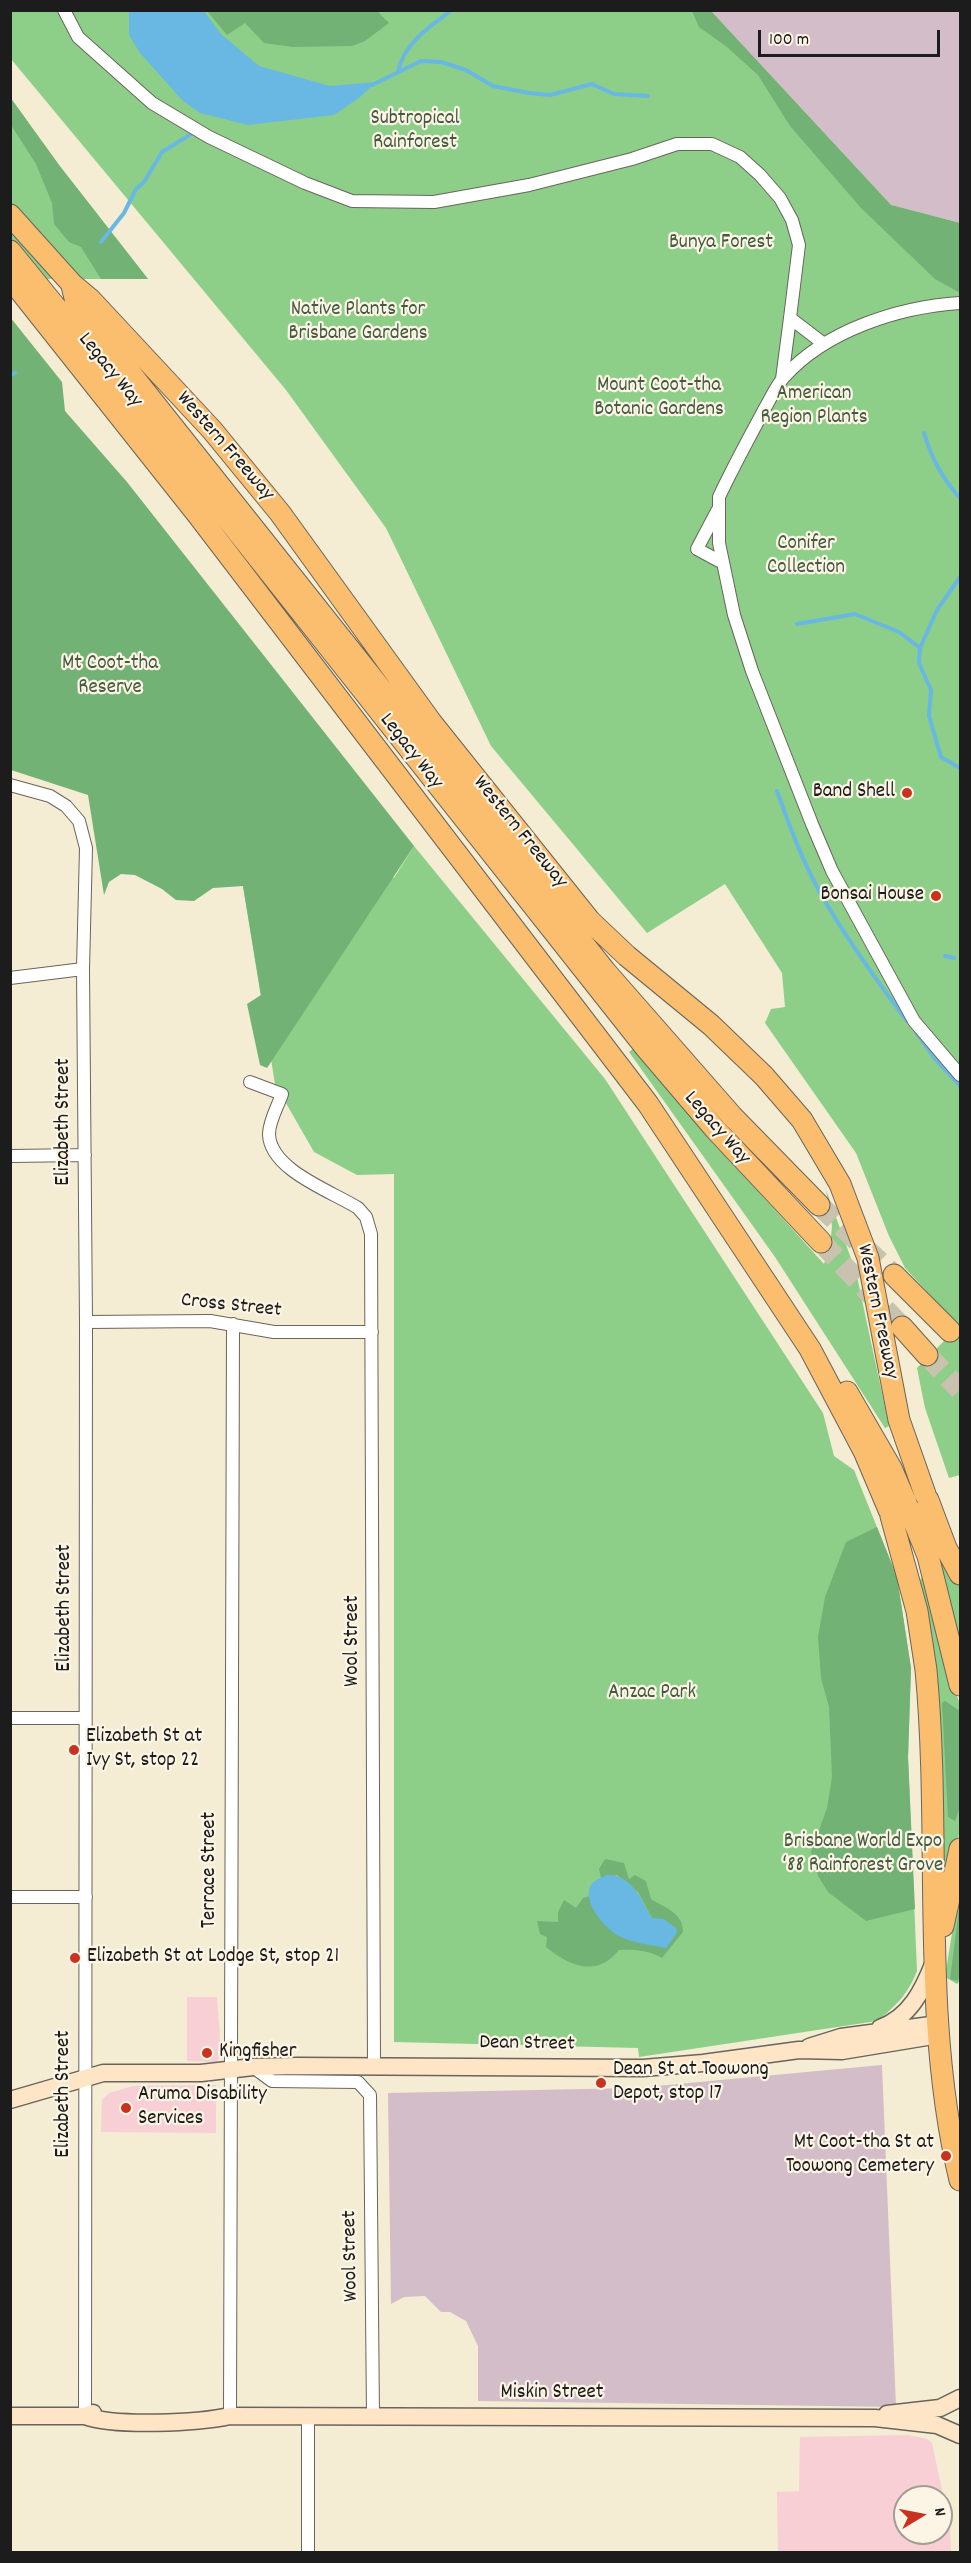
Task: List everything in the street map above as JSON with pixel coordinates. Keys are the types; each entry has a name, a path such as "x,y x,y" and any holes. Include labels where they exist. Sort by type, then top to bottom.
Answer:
{"highway":[{"name":"Western Freeway","path":"10,215 72,284 90,299 212,430 280,513 431,722 591,921 660,986 711,1025 764,1076 802,1120 840,1184 868,1258 899,1420 911,1505 912,1589 926,1670 939,2039"},
{"name":"Legacy Way","path":"10,251 211,498 645,1048 715,1129 821,1242"},
{"path":"10,278 198,515 334,696 613,1056 688,1162 810,1349 851,1396 911,1505 933,1574 960,1683"},
{"name":"Legacy Way","path":"72,284 77,306 598,962 732,1116 819,1205"},
{"path":"894,1275 950,1331"},
{"path":"902,1327 927,1354"},
{"name":"Western Freeway","path":"911,1505 946,1548 960,1574"},
{"path":"911,1505 960,1545"},
{"path":"960,1645 957,1660 960,1683"},
{"path":"935,1957 960,1849"},
{"path":"939,2039 960,2127"},
{"path":"939,2039 946,2114 960,2180"}],"street":[{"path":"64,10 78,37 152,103 209,137 305,183 352,201 434,202 529,185 632,159 677,144 712,144 740,157 780,198 792,220 799,245 782,379"},
{"path":"960,303 932,305 870,322 824,344 799,362 782,379 733,468 719,497 717,511 723,564 734,615 752,671 832,871 914,1021 960,1075"},
{"path":"790,318 824,344"},
{"path":"717,511 697,549 723,564"},
{"name":"Elizabeth Street","path":"10,785 50,796 66,806 79,821 86,848 83,969 86,1322 85,2416"},
{"path":"10,978 83,969"},
{"name":"Wool Street","path":"250,1082 282,1094 269,1132 270,1141 284,1165 358,1208 366,1217 371,1234 374,2066"},
{"path":"10,1156 85,1155"},
{"name":"Cross Street","path":"86,1322 210,1321 274,1332 372,1332"},
{"name":"Terrace Street","path":"230,2416 233,1324"},
{"path":"10,1718 85,1718"},
{"path":"10,1897 86,1897"},
{"path":"865,2033 890,2024 905,2013 922,1989 935,1957"},
{"name":"Dean Street","path":"10,2100 84,2078 114,2072 201,2073 253,2067 643,2067 703,2063 799,2050 842,2050 931,2025 939,2039"},
{"name":"Dean Street","path":"799,2050 835,2038 865,2033 893,2037"},
{"name":"Wool Street","path":"253,2067 272,2081 358,2082 370,2095 373,2416"},
{"name":"Miskin Street","path":"875,2418 899,2411 940,2408 960,2397"},
{"name":"Miskin Street","path":"10,2416 85,2416 99,2420 141,2422 230,2416 875,2418 937,2425 960,2435"},
{"path":"308,2416 308,2553"}],"shaded area":[{"path":"711,11 960,11 960,223 891,205"},
{"path":"187,1997 217,1997 220,2057 216,2062 187,2061"},
{"path":"882,2065 896,2407 478,2401 478,2346 466,2321 450,2312 441,2312 425,2296 404,2297 391,2304 388,2093 635,2088"},
{"path":"216,2085 216,2133 101,2132 102,2100 109,2093 133,2086"},
{"path":"908,2435 927,2439 932,2443 941,2485 893,2485 893,2545 951,2545 951,2552 778,2552 777,2492 799,2491 800,2437"}],"green space":[{"name":"Mount Coot-tha Botanic Gardens","path":"10,11 711,11 891,205 960,223 960,1475 949,1478 925,1408 917,1368 959,1326 905,1268 889,1236 856,1153 765,1023 771,1009 785,1007 782,973 725,884 647,933 491,746 386,528 286,390 11,59"},
{"path":"207,11 377,11 389,23 365,41 352,46 293,47 264,43 245,23 227,35"},
{"path":"692,11 711,11 891,205 960,223 960,293 935,279 861,208 790,126 758,75 727,47 699,27"},
{"path":"10,97 59,165 148,279 11,279"},
{"path":"10,97 59,165 148,279 101,279 81,247 69,242 54,224 52,203 36,164 11,125"},
{"name":"Mt Coot-tha Reserve","path":"10,317 62,382 65,411 127,482 414,846 267,1068 260,1065 247,1004 261,995 243,886 213,888 194,901 176,900 162,889 135,875 121,874 109,882 104,895 88,795 11,770"},
{"name":"Anzac Park","path":"10,389 394,878 414,846 605,1079 823,1413 834,1456 854,1470 897,1577 911,1668 908,1757 917,1971 901,1999 877,2021 639,2057 638,2048 394,2042 394,1174 357,1175 314,1152 275,1084 243,886"},
{"path":"634,1048 710,1138 824,1264 830,1247 832,1226 826,1190 856,1272 889,1426 885,1428 775,1257 629,1052"},
{"path":"905,1478 960,1584 960,1634 956,1638"},
{"name":"Brisbane World Expo ‘88 Rainforest Grove","path":"877,1527 897,1577 911,1668 908,1757 915,1909 866,1921 828,1892 818,1876 811,1852 827,1808 832,1777 829,1707 821,1678 818,1637 825,1597 846,1542"},
{"path":"922,1577 926,1579 949,1675 960,1704 960,1831 945,1885 943,1884 920,1580"},
{"path":"945,1701 960,1711 960,1807 955,1821 948,1817 942,1703"},
{"path":"605,1859 624,1863 629,1879 635,1875 646,1881 651,1899 672,1911 680,1920 683,1932 662,1958 641,1951 619,1950 602,1964 583,1966 573,1964 546,1947 547,1937 540,1934 537,1921 558,1922 558,1912 564,1900 576,1908 583,1898 590,1896 592,1905 652,1918 638,1892 617,1875 601,1878 599,1869"},
{"path":"960,1883 960,1981 957,1984 945,1977"},
{"path":"960,1901 960,1977 957,1981 950,1979"}],"water":[{"path":"129,10 204,11 221,34 259,66 330,86 376,82 359,98 334,115 248,125 200,113 183,101 140,53 129,35"},
{"path":"607,1875 616,1876 630,1884 652,1918 664,1919 676,1928 677,1933 666,1948 639,1943 617,1935 594,1912 589,1897 590,1887"}],"waterway":[{"path":"398,72 411,44 452,10"},
{"path":"372,85 421,61 441,62 466,70 493,86 529,93 550,95 592,84 614,94 648,96"},
{"path":"101,242 124,213 136,189 144,182 162,152 191,134"},
{"path":"10,375 15,373"},
{"path":"924,433 938,468 960,498"},
{"path":"960,577 937,610 920,648 919,663 931,690 929,716 941,757 960,768"},
{"path":"797,624 855,614 899,632 920,648"},
{"path":"777,791 803,858 822,896 852,944 907,1021"},
{"path":"945,956 954,958"},
{"path":"916,1032 936,1060 960,1086"}],"tunnel":[{"path":"819,1205 894,1275"},
{"path":"821,1242 902,1327"},
{"path":"927,1355 960,1390"}],"place":[{"name":"Band Shell","path":"907,793"},
{"name":"Bonsai House","path":"936,896"},
{"name":"Elizabeth St at Ivy St, stop 22","path":"74,1750"},
{"name":"Elizabeth St at Lodge St, stop 21","path":"75,1958"},
{"name":"Kingfisher","path":"207,2053"},
{"name":"Dean St at Toowong Depot, stop 17","path":"601,2083"},
{"name":"Aruma Disability Services","path":"126,2108"},
{"name":"Mt Coot-tha St at Toowong Cemetery","path":"946,2156"}],"park label":[{"name":"Subtropical Rainforest","path":"415,132"},
{"name":"Bunya Forest","path":"721,244"},
{"name":"Native Plants for Brisbane Gardens","path":"358,323"},
{"name":"American Region Plants","path":"814,407"},
{"name":"Conifer Collection","path":"806,557"}]}
